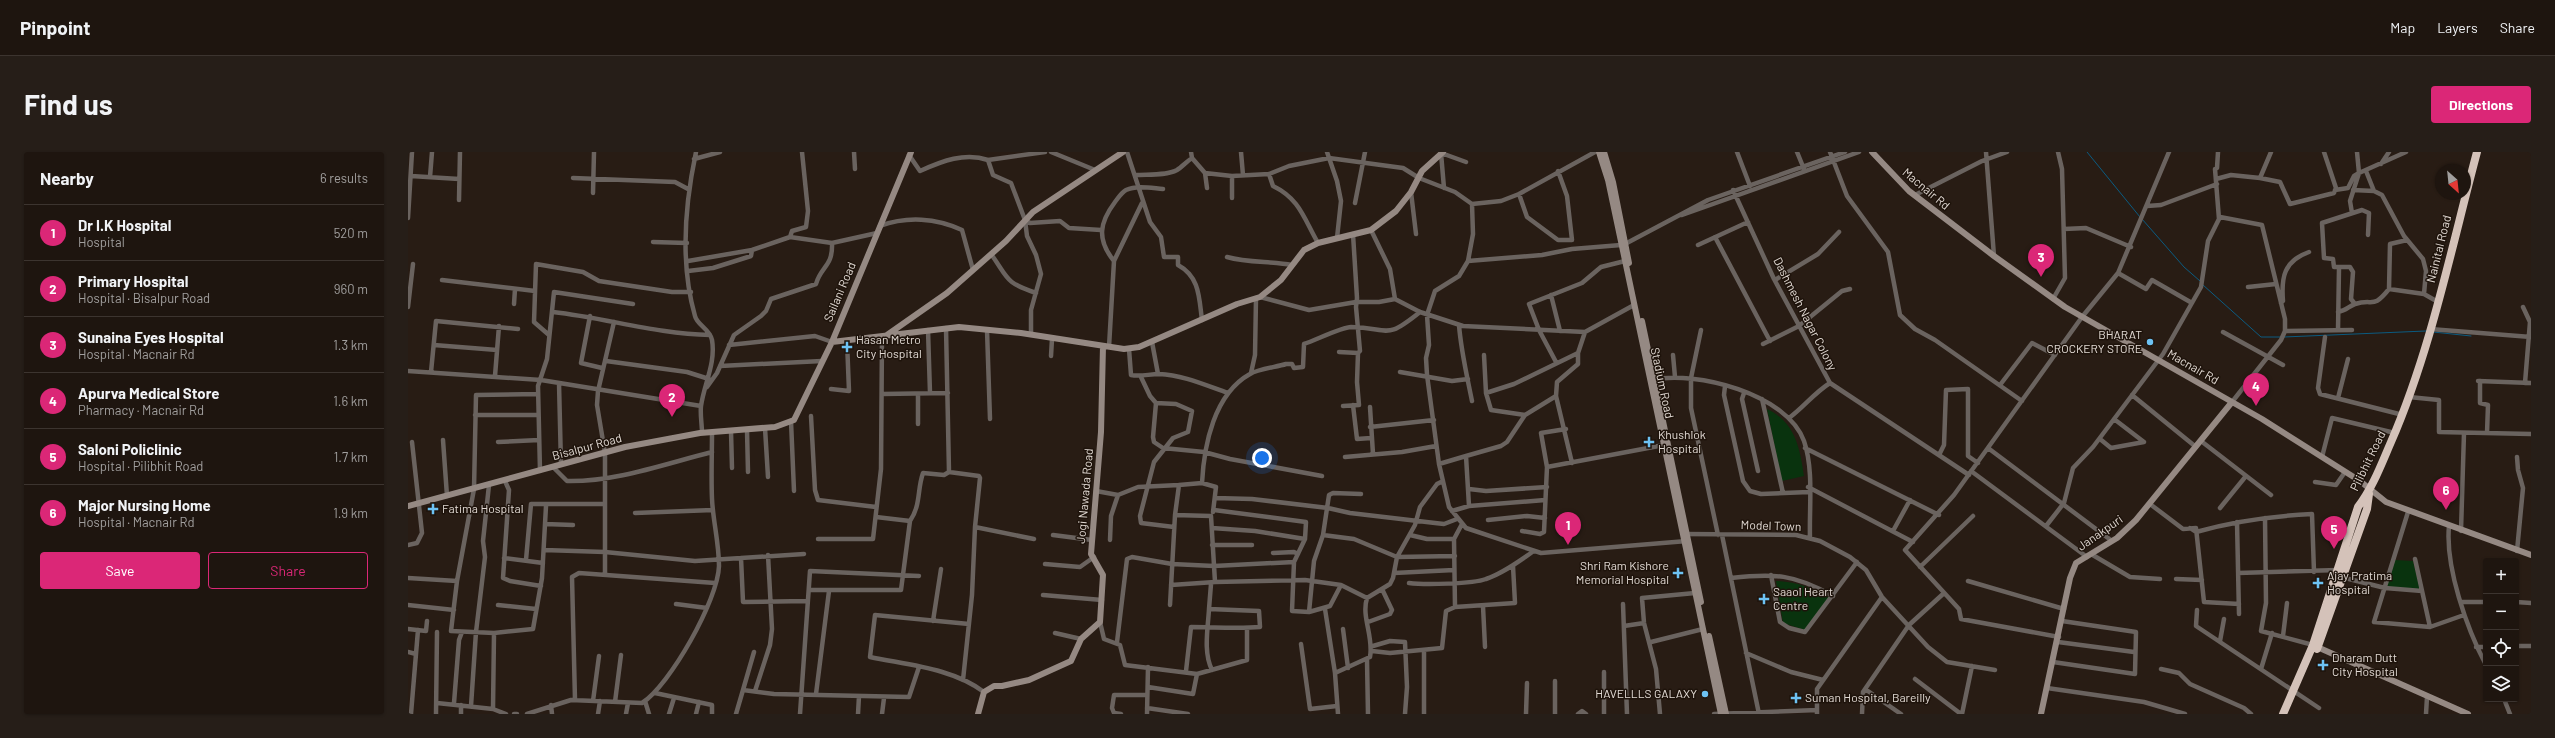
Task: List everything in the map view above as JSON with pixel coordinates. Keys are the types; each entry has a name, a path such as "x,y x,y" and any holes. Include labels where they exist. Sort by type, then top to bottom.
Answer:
{"highway":[{"name":"Nainital Road","path":"2429,330 2438,302 2477,152"},
{"name":"Pilibhit Road","path":"2339,574 2367,509 2370,491 2403,415 2429,330"},
{"path":"2289,714 2296,692 2316,646 2339,574"},
{"path":"2283,714 2296,692"}],"street":[{"path":"408,218 412,152"},
{"path":"430,177 432,152"},
{"path":"458,200 460,152"},
{"path":"594,152 594,193"},
{"path":"696,152 688,189 688,271 695,318 710,335 713,351 709,379 701,406 702,433"},
{"path":"694,159 720,152"},
{"path":"790,237 792,231 806,227 808,212 802,152"},
{"path":"854,152 855,169"},
{"path":"910,154 920,172 955,156 980,156 988,160 1045,152"},
{"path":"1051,152 1095,170"},
{"path":"884,336 947,293 991,254 1033,212 1123,152"},
{"path":"1127,152 1142,203 1150,222 1161,237 1164,257 1178,257 1178,266 1193,276 1198,288 1202,320"},
{"path":"1191,152 1192,158 1205,173 1207,188"},
{"path":"1241,152 1243,175"},
{"path":"1327,152 1341,201 1338,238"},
{"path":"1355,203 1365,152"},
{"path":"1205,173 1232,176 1269,174 1289,166 1329,158 1403,168 1419,178 1462,196 1472,204 1501,201 1519,194 1558,171 1595,152"},
{"name":"Stadium Road","path":"1599,152 1608,180 1623,244 1723,714"},
{"name":"Stadium Road","path":"1604,152 1613,182 1625,261 1634,305 1652,380 1664,446 1686,537 1695,593 1723,714"},
{"path":"1737,152 1750,187"},
{"path":"1797,152 1804,169"},
{"path":"1468,261 1542,256 1572,249 1623,244 1680,216 1694,206 1804,169 1832,156 1845,152"},
{"path":"1832,156 1859,152"},
{"name":"Macnair Rd","path":"1872,152 1888,170 1915,195 1994,256 2053,299 2082,317 2232,402 2322,457 2386,502 2408,512 2531,555"},
{"path":"1986,152 1994,256"},
{"path":"1915,195 1987,159 2007,152"},
{"path":"2053,299 2065,278 2062,169 2058,152"},
{"path":"2134,652 2058,640 1961,620 1959,609 1943,594 1905,550 1939,515 2082,317 2118,273 2144,216 2168,152"},
{"path":"2046,526 2064,503 2073,468 2100,439 2158,359 2201,287 2208,241 2220,217 2215,169 2218,152"},
{"path":"2260,178 2271,152"},
{"path":"2324,152 2335,190"},
{"path":"2352,213 2350,201 2359,174 2357,152"},
{"path":"2380,165 2390,152"},
{"path":"2147,206 2161,205 2231,175 2280,182 2290,204 2328,197 2334,193 2335,190 2348,188 2354,176 2406,152"},
{"path":"1442,153 1466,162"},
{"path":"729,345 815,336 832,342 847,341 946,328 1030,334 1052,339 1129,349 1152,342 1258,298 1281,280 1304,250 1318,243 1371,230 1387,219 1411,192 1422,171 1442,153"},
{"path":"1442,153 1444,188"},
{"name":"Sailani Road","path":"791,421 794,420 832,342 910,154"},
{"path":"1832,156 1853,207 1888,252 1900,315 1915,329 1935,340 2022,401"},
{"path":"1135,175 1178,170 1184,163 1192,158"},
{"path":"988,160 992,175 1011,183 1025,220 1027,236 1036,255 1041,274 1031,310 1030,334"},
{"path":"1519,194 1527,217 1558,240 1572,240 1567,196 1558,171"},
{"path":"2366,171 2374,191"},
{"path":"1269,174 1273,186 1288,194 1296,203 1318,243"},
{"path":"410,176 459,178"},
{"path":"1232,176 1232,198"},
{"path":"573,178 675,182 688,189"},
{"path":"1114,260 1106,252 1101,230 1104,216 1124,191 1138,188 1163,189"},
{"path":"2353,190 2374,191 2382,195 2407,240 2423,259 2426,271 2424,294"},
{"path":"1411,192 1416,234"},
{"name":"Dashmesh Nagar Colony","path":"1734,192 1775,280 1830,383 1938,455 1970,473 2089,555 2130,578 2160,579"},
{"path":"1106,347 1114,260 1127,238 1132,220 1142,203"},
{"path":"1427,315 1435,291 1459,276 1468,261 1473,234 1472,204"},
{"path":"2355,304 2351,299 2353,272 2350,266 2339,268 2334,267 2334,259 2324,258 2322,223 2362,210 2369,213 2368,235"},
{"path":"2220,217 2262,225 2281,303 2283,335 2232,402"},
{"path":"880,226 897,220 919,218 950,224 962,230 973,270"},
{"path":"1025,220 1030,223 1060,221 1068,228 1101,230"},
{"path":"1698,245 1748,222"},
{"path":"2064,229 2086,228 2131,247"},
{"path":"1371,230 1390,269 1395,298"},
{"path":"1775,280 1818,254 1839,232"},
{"path":"688,261 752,250 790,237 832,243 877,233"},
{"path":"1343,406 1359,405 1357,382 1358,353 1360,350 1357,328 1353,234"},
{"path":"1715,237 1770,341"},
{"path":"2338,312 2347,310 2355,304 2374,304 2379,301 2389,289 2390,244 2407,240"},
{"path":"653,242 687,244"},
{"path":"706,389 720,366 736,332 753,323 766,311 771,299 816,284 818,279 830,264 832,243"},
{"path":"688,271 742,260 751,256 752,250"},
{"path":"2281,303 2283,301 2284,273 2296,257 2309,252"},
{"path":"991,254 1005,278 1013,285 1036,293"},
{"path":"1227,257 1241,261 1271,261 1292,265"},
{"path":"1556,362 1539,330 1529,304 1582,283 1601,268 1625,261"},
{"path":"408,307 413,264"},
{"path":"549,335 534,322 536,264 582,272 599,281 672,292 691,292"},
{"path":"2338,330 2339,268"},
{"path":"2118,273 2146,289 2152,280 2192,303"},
{"path":"442,280 535,291"},
{"path":"2248,287 2276,284"},
{"path":"514,304 515,289"},
{"path":"1764,344 1799,326 1842,291 1850,289"},
{"path":"2389,289 2424,294 2438,302"},
{"path":"540,471 538,394 547,359 554,292 633,304"},
{"path":"1551,295 1560,331"},
{"path":"1258,298 1309,310 1356,302 1379,302 1395,298 1427,315 1459,325 1485,329 1585,332 1634,305"},
{"path":"1251,373 1255,355 1258,298"},
{"path":"2523,308 2530,322 2525,383"},
{"path":"553,312 590,316 676,334 710,335"},
{"path":"1202,483 1204,452 1228,393 1251,373 1286,364 1292,364 1294,368 1303,367 1304,344 1342,329 1357,328 1394,330 1420,312"},
{"name":"Model Town","path":"1427,315 1429,345 1426,358 1427,375 1439,464 1452,511 1457,519 1466,528 1541,553 1562,553 1686,537 1720,535 1796,535 1810,538 1820,541 1856,562 1866,570 1882,597 1928,647 1948,662 1996,670"},
{"path":"590,316 581,363 602,368"},
{"path":"431,372 436,321 518,329"},
{"path":"605,575 605,453 597,405 602,368 606,360 614,322"},
{"path":"1459,325 1462,360 1468,379 1472,401"},
{"path":"495,376 499,326"},
{"path":"946,328 949,472"},
{"path":"928,330 930,393"},
{"path":"987,330 990,419"},
{"path":"1701,330 1691,378 1691,408 1731,578 1758,713"},
{"path":"2283,335 2352,330"},
{"path":"2429,330 2529,337"},
{"path":"1572,463 1566,429 1556,396 1558,379 1578,364 1578,353 1585,332"},
{"path":"2223,332 2283,365"},
{"path":"818,539 873,539 882,469 884,336"},
{"path":"2325,337 2318,388 2320,394 2403,415"},
{"path":"1051,356 1052,339"},
{"path":"831,389 848,392 847,341"},
{"path":"1152,342 1158,374"},
{"path":"2000,385 2032,343 2055,355"},
{"path":"434,345 497,350"},
{"name":"Jogi Nawada Road","path":"1100,622 1103,575 1091,554 1106,347"},
{"path":"1129,349 1131,375 1141,377 1158,374 1188,378 1228,393"},
{"path":"1339,352 1358,353"},
{"path":"1486,393 1514,384 1556,362 1578,353"},
{"path":"1484,355 1486,393 1490,410 1525,415"},
{"path":"1674,355 1675,377"},
{"path":"2338,398 2348,358"},
{"path":"606,360 687,372 709,379"},
{"path":"720,366 822,361"},
{"path":"408,370 541,380 598,391 701,406"},
{"path":"1400,372 1427,375 1452,381 1468,379"},
{"path":"1141,377 1150,396 1156,403 1153,437 1154,442 1163,448 1204,452 1230,459 1322,476"},
{"path":"1652,380 1675,377 1691,378 1725,386 1762,399 1794,422 1805,448 1809,489 1810,538"},
{"path":"2487,433 2488,406 2480,403 2479,381 2531,383"},
{"path":"560,383 561,465"},
{"path":"1789,418 1803,408 1816,391 1830,383"},
{"path":"1725,386 1724,395 1744,482 1750,491 1761,494 1783,493 1809,489 1913,542"},
{"path":"1938,455 1944,445 1946,390 1968,389 1968,456 1978,463"},
{"path":"1744,392 1742,399 1758,471"},
{"path":"882,394 948,393"},
{"path":"538,394 476,395 474,489 457,581 451,631 494,632 533,629 541,586 546,506"},
{"path":"918,394 918,424"},
{"path":"2132,395 2196,447"},
{"path":"1439,464 1501,446 1507,442 1525,415 1556,396"},
{"path":"2409,398 2439,400 2439,432 2531,434"},
{"path":"1762,399 1783,493"},
{"name":"Janakpuri","path":"2041,714 2072,572 2076,563 2112,541 2136,520 2232,402"},
{"path":"1156,403 1176,404 1192,411 1188,432 1172,438 1154,462 1140,516 1141,523 1174,527"},
{"path":"1353,406 1357,439 1371,438"},
{"path":"1370,407 1370,427 1373,454"},
{"path":"475,415 538,415"},
{"path":"811,416 815,490 818,500 876,507"},
{"path":"2322,457 2332,418 2395,433"},
{"path":"2100,439 2111,448 2144,442 2114,419"},
{"path":"1370,427 1434,420"},
{"path":"791,421 794,491"},
{"name":"Bisalpur Road","path":"408,506 605,453 702,433 775,427 791,421"},
{"path":"766,428 768,477"},
{"path":"1522,531 1540,534 1544,532 1547,468 1541,433 1566,429"},
{"path":"747,430 748,472"},
{"path":"731,431 732,468"},
{"path":"530,714 551,705 575,700 628,703 645,702 655,693 684,650 707,608 715,583 718,561 713,510 712,432"},
{"path":"2461,531 2464,433"},
{"path":"443,440 447,496"},
{"path":"498,442 539,440"},
{"path":"2201,441 2271,495"},
{"path":"408,545 417,543 422,533 412,442"},
{"path":"1345,457 1436,446"},
{"path":"1547,468 1664,446"},
{"path":"1805,448 1939,515"},
{"path":"1988,448 2064,503 2112,541"},
{"path":"553,467 567,481 606,478 712,452"},
{"path":"1466,456 1469,506"},
{"path":"2517,457 2518,470 2523,488 2517,551"},
{"path":"809,590 899,591 903,588 903,576 910,521 917,512 920,498 920,481 923,473 944,475 949,472 979,476 964,680"},
{"path":"2315,482 2336,485 2345,472"},
{"path":"2220,508 2246,476"},
{"path":"505,481 508,490 504,580 541,586"},
{"path":"1368,714 1367,660 1372,649 1368,622 1364,609 1367,598 1390,584 1398,557 1410,535 1426,496 1437,484 1443,481"},
{"path":"1096,491 1118,495 1138,487 1202,483 1216,487 1214,510 1211,516 1214,566 1208,627 1208,663 1212,670"},
{"path":"471,706 476,632 485,557 483,541 489,485"},
{"path":"1170,605 1174,527 1179,485"},
{"path":"1469,489 1486,491 1547,487"},
{"path":"1309,612 1314,561 1323,535 1329,495 1333,493 1361,494"},
{"path":"1110,540 1111,516 1118,495"},
{"path":"1215,498 1252,499 1328,508 1350,513 1444,524 1457,519"},
{"path":"1452,511 1469,506 1545,500"},
{"path":"1892,531 1910,500"},
{"path":"526,560 531,504 546,506 605,504"},
{"path":"2150,504 2183,529 2196,528 2204,602 2239,604"},
{"path":"635,513 713,510"},
{"path":"1214,510 1306,522 1305,539 1294,562 1292,580 1292,611 1309,612 1325,609 1330,606 1341,585"},
{"path":"2408,512 2374,622 2430,627 2464,615"},
{"path":"2196,532 2237,522 2312,514 2314,572"},
{"path":"1175,515 1211,516"},
{"path":"1488,520 1527,516 1545,518"},
{"path":"1920,567 1973,516"},
{"path":"876,517 910,521"},
{"path":"2264,518 2266,603 2261,631 2316,646 2427,697 2468,714"},
{"path":"2237,522 2239,614"},
{"path":"545,524 573,525"},
{"path":"1455,607 1454,539 1462,524"},
{"path":"2449,526 2448,538 2451,559 2464,615 2476,647 2483,660"},
{"path":"975,527 1034,538"},
{"path":"1212,528 1255,531 1305,539"},
{"path":"1053,535 1092,540"},
{"path":"1323,535 1354,539 1398,557 1455,556"},
{"path":"1410,535 1427,539 1454,539"},
{"path":"1212,545 1252,545"},
{"path":"544,550 605,552 718,561 768,555 804,554"},
{"path":"1409,584 1427,585 1485,580 1513,566 1534,551"},
{"path":"1273,553 1294,552 1298,554"},
{"path":"755,691 770,645 768,555"},
{"path":"1045,564 1080,567 1094,557"},
{"path":"1247,628 1247,660 1197,674 1186,671 1125,665 1117,642 1128,559 1132,557 1172,564 1214,566 1294,562"},
{"path":"504,558 543,563"},
{"path":"741,558 744,602 806,601"},
{"path":"2415,559 2430,627"},
{"path":"1771,575 1780,622 1789,628 1806,632 1856,562"},
{"path":"1372,649 1406,652 1442,648 1445,613 1455,607 1515,603 1513,566"},
{"path":"933,621 941,569"},
{"path":"1394,573 1454,570"},
{"path":"800,714 806,601 809,590 810,571 919,576"},
{"path":"2238,573 2314,572 2339,574 2384,588 2422,591"},
{"path":"575,700 572,577 579,573 715,583"},
{"path":"1731,578 1771,575 1794,577 1813,584 1833,596"},
{"path":"408,578 457,581"},
{"path":"2176,579 2202,580"},
{"path":"1171,584 1292,580 1311,581 1341,585 1367,598"},
{"path":"1968,581 2064,609"},
{"path":"1368,622 1390,614 1392,610 1382,589"},
{"path":"816,694 829,591"},
{"path":"1660,714 1656,669 1651,642 1644,623 1642,598 1695,593"},
{"path":"1862,714 1863,692 1865,689 1909,626 1943,594"},
{"path":"1043,595 1102,600"},
{"path":"1714,714 1817,712 1817,689 1882,597"},
{"path":"2461,602 2483,602"},
{"path":"2519,602 2531,603"},
{"path":"676,604 707,608"},
{"path":"1623,604 1627,714"},
{"path":"2283,636 2287,604"},
{"path":"408,605 454,610"},
{"path":"498,605 536,609"},
{"path":"1483,606 1486,647"},
{"path":"1186,671 1191,627 1260,627 1259,611 1209,609"},
{"path":"1325,609 1335,673 1338,714"},
{"path":"2197,610 2196,626 2319,708"},
{"path":"969,624 875,614 870,657 920,666 964,680 984,692"},
{"path":"2220,641 2224,619"},
{"path":"408,629 426,630 427,621"},
{"path":"2053,662 2135,674 2134,652 2136,632 2062,621"},
{"path":"978,714 984,692 994,686 1002,686 1029,680 1071,661 1081,639 1100,622 1104,639 1117,642"},
{"path":"1624,626 1644,623"},
{"path":"1343,629 1348,668"},
{"path":"1651,642 1703,629"},
{"path":"411,714 418,630"},
{"path":"436,714 437,632"},
{"path":"454,703 459,640 462,632"},
{"path":"493,709 494,632"},
{"path":"2261,669 2272,633"},
{"path":"1055,634 1081,639"},
{"path":"1372,649 1390,640 1405,642 1405,714"},
{"path":"1302,644 1310,709 1337,706"},
{"path":"2476,647 2483,646"},
{"path":"2519,646 2531,646"},
{"path":"1424,651 1424,714"},
{"path":"408,652 416,654"},
{"path":"736,714 754,652"},
{"path":"1746,653 1791,672 1823,680"},
{"path":"615,702 621,655"},
{"path":"593,701 599,656"},
{"path":"1335,673 1367,660"},
{"path":"743,690 884,698 910,697 920,666"},
{"path":"1915,679 1962,714 1972,666"},
{"path":"1147,714 1148,667"},
{"path":"2161,669 2179,673 2190,684 2244,708 2251,714"},
{"path":"1604,672 1604,714"},
{"path":"1148,686 1193,694 1197,674"},
{"path":"408,676 414,677"},
{"path":"1555,681 1555,714"},
{"path":"1526,714 1527,683"},
{"path":"2047,688 2144,702 2185,714"},
{"path":"1865,689 1901,714"},
{"path":"655,693 712,705 712,714"},
{"path":"1121,714 1114,713 1112,708 1114,695 1148,695"},
{"path":"858,714 859,696"},
{"path":"2426,714 2427,697"},
{"path":"670,714 674,698"},
{"path":"882,714 884,698"},
{"path":"598,714 600,701"},
{"path":"645,702 649,714"},
{"path":"696,714 699,702"},
{"path":"2505,702 2510,714"},
{"path":"437,704 454,703 493,709 506,714"},
{"path":"626,714 628,703"},
{"path":"461,705 461,714"},
{"path":"551,705 552,714"},
{"path":"1147,708 1188,714"},
{"path":"1578,714 1582,711 1586,714"}],"green space":[{"path":"1767,409 1776,414 1790,429 1798,446 1804,476 1782,481"},
{"path":"2395,560 2413,561 2420,589 2386,587"},
{"path":"1776,581 1804,586 1830,598 1805,630 1783,623"}],"waterway":[{"path":"2087,152 2140,217"},
{"path":"2142,219 2184,267 2200,281"},
{"path":"2203,285 2261,337 2280,337"},
{"path":"2284,337 2426,331"},
{"path":"2433,332 2471,336"}],"place":[{"name":"Sunaina Eyes Hospital","path":"2041,277"},
{"name":"BHARAT CROCKERY STORE","path":"2150,342"},
{"name":"Hasan Metro City Hospital","path":"847,347"},
{"name":"Apurva Medical Store","path":"2256,406"},
{"name":"Primary Hospital","path":"672,417"},
{"name":"Khushlok Hospital","path":"1649,442"},
{"name":"Fatima Hospital","path":"433,509"},
{"name":"Major Nursing Home","path":"2446,510"},
{"name":"Dr I.K Hospital","path":"1568,545"},
{"name":"Saloni Policlinic","path":"2334,549"},
{"name":"Shri Ram Kishore Memorial Hospital","path":"1678,573"},
{"name":"Ajay Pratima Hospital","path":"2318,583"},
{"name":"Saaol Heart Centre","path":"1764,599"},
{"name":"Dharam Dutt City Hospital","path":"2323,665"},
{"name":"HAVELLLS GALAXY","path":"1705,694"},
{"name":"Suman Hospital, Bareilly","path":"1796,698"}]}
